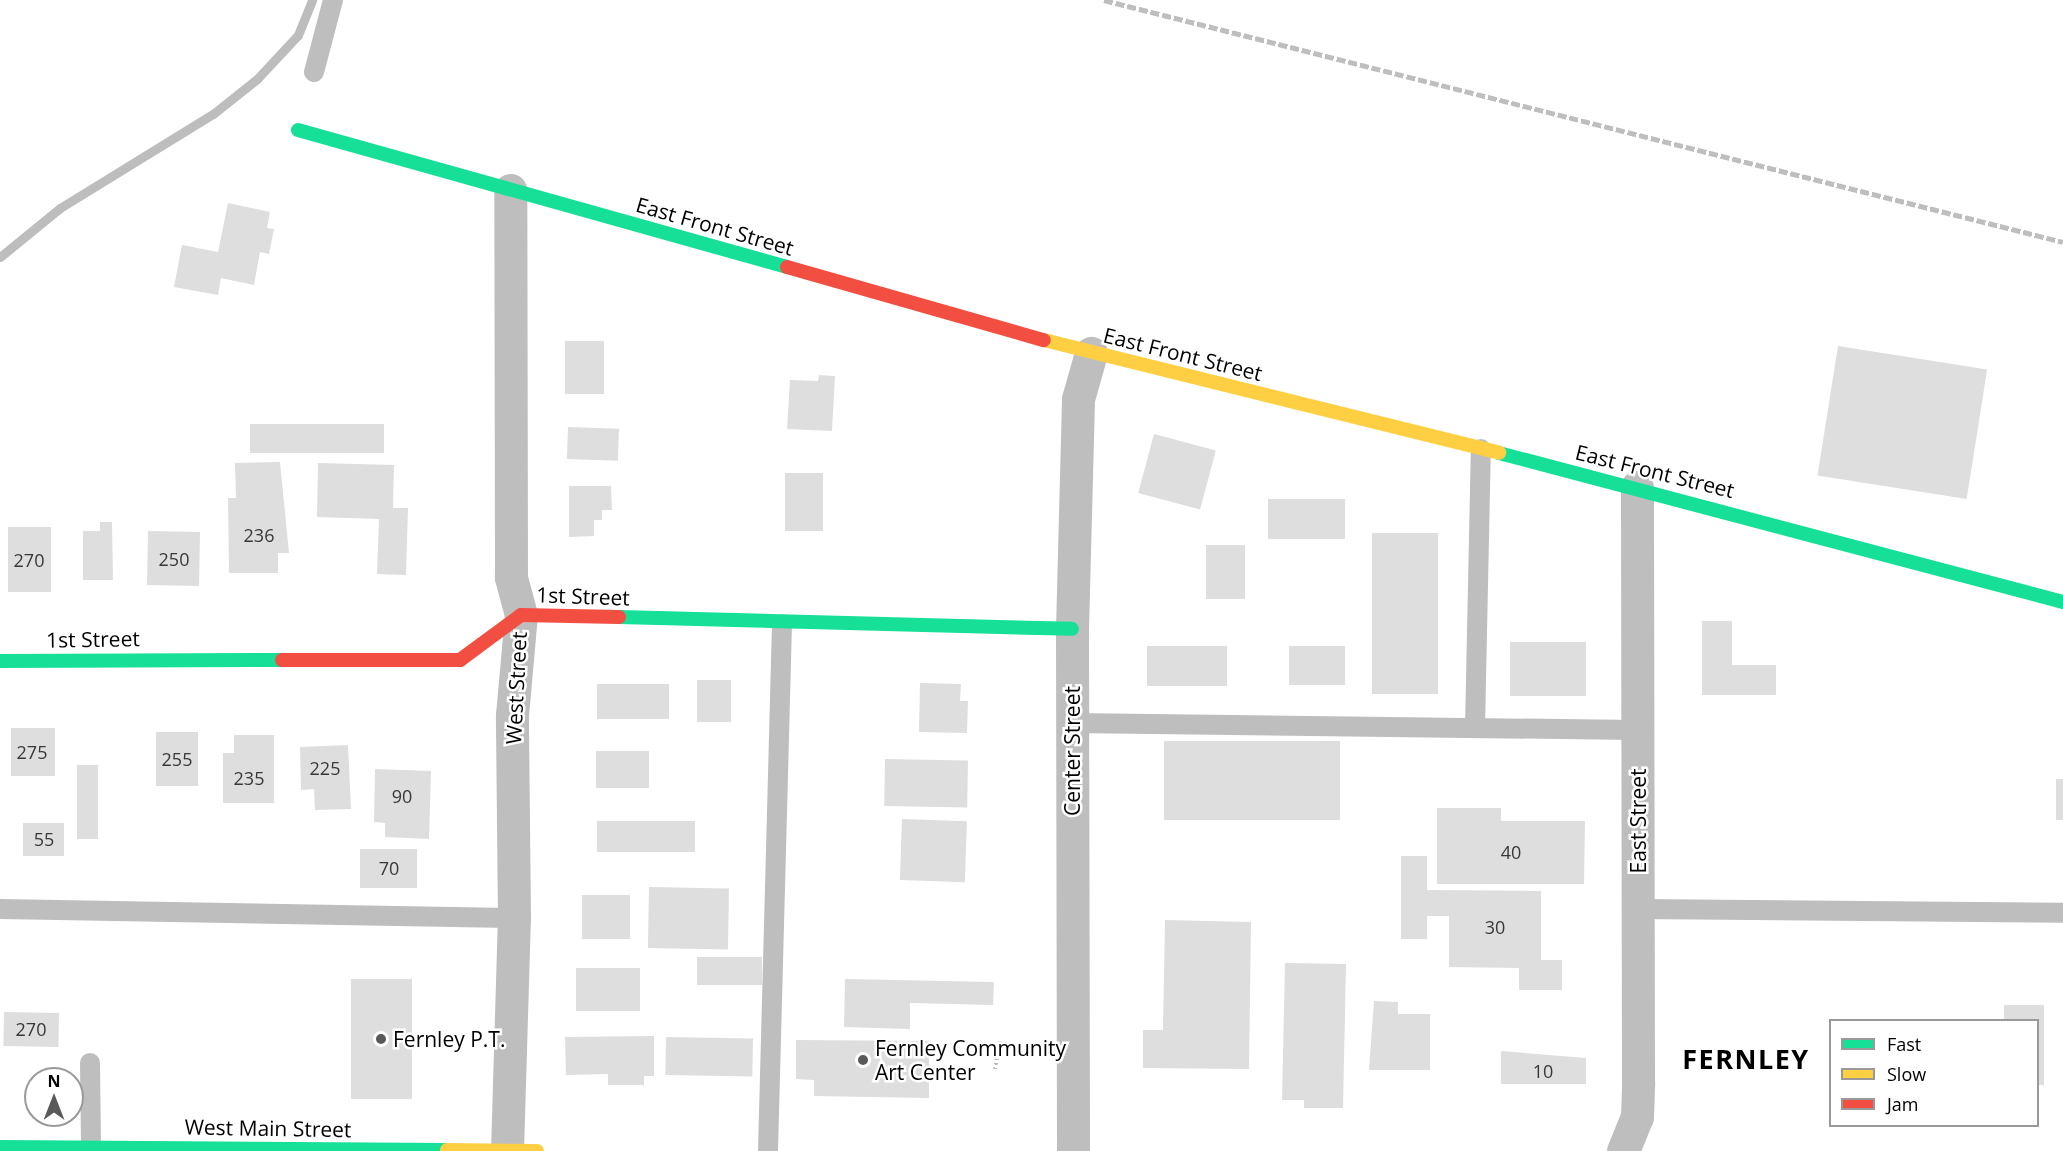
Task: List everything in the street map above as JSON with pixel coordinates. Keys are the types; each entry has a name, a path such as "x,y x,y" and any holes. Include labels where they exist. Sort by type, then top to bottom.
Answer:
{"street":[{"name":"East Front Street","path":"297,130 1091,353 1636,487 2063,602"},
{"name":"West Street","path":"507,1151 514,918 512,716 521,615 511,577 510,190"},
{"name":"Center Street","path":"1073,1151 1072,629 1078,399 1091,353"},
{"name":"East Street","path":"1623,1151 1637,1118 1636,487"},
{"name":"1st Street","path":"0,661 460,660 521,615 782,624 1072,629"},
{"name":"West Main Street","path":"0,1147 537,1151"}],"lane":[{"path":"314,72 333,0"},
{"path":"1475,728 1481,449"},
{"path":"768,1151 782,624"},
{"path":"1071,723 1637,730"},
{"path":"0,909 514,918"},
{"path":"1638,909 2063,913"},
{"path":"90,1063 91,1148"}],"path":[{"path":"995,1069 1000,1040"}],"building":[{"path":"228,203 270,212 267,228 274,229 269,254 260,252 254,285 221,278 218,295 174,287 182,245 218,252"},
{"path":"565,341 604,341 604,394 565,394"},
{"path":"1838,346 1987,370 1967,499 1818,475"},
{"path":"819,375 835,376 832,431 787,429 790,380 818,381"},
{"path":"250,424 384,424 384,453 250,453"},
{"path":"568,427 619,429 618,461 567,459"},
{"path":"1154,434 1216,451 1200,509 1138,493"},
{"path":"280,462 289,553 278,553 278,573 229,573 228,498 236,498 235,463"},
{"path":"318,463 394,465 393,508 408,508 406,575 377,574 379,519 317,517"},
{"path":"785,473 823,473 823,531 785,531"},
{"path":"569,486 611,486 612,510 602,510 602,520 594,520 594,536 569,537"},
{"path":"1268,499 1345,499 1345,539 1268,539"},
{"path":"100,522 112,522 113,580 83,580 83,531 100,531"},
{"path":"8,527 51,527 51,592 8,592"},
{"path":"148,531 200,532 199,586 147,585"},
{"path":"1372,533 1438,533 1438,694 1372,694"},
{"path":"1206,545 1245,545 1245,599 1206,599"},
{"path":"1702,621 1732,621 1732,665 1776,665 1776,695 1702,695"},
{"path":"1510,642 1586,642 1586,696 1510,696"},
{"path":"1147,646 1227,646 1227,686 1147,686"},
{"path":"1289,646 1345,646 1345,685 1289,685"},
{"path":"697,680 731,680 731,722 697,722"},
{"path":"920,683 961,684 960,701 968,701 967,733 919,732"},
{"path":"597,684 669,684 669,719 597,719"},
{"path":"11,728 55,728 55,776 11,776"},
{"path":"156,732 198,732 198,786 156,786"},
{"path":"234,735 274,735 274,803 223,803 223,753 234,753"},
{"path":"1164,741 1340,741 1340,820 1164,820"},
{"path":"348,745 351,809 315,810 314,789 301,790 300,747"},
{"path":"596,751 649,751 649,788 596,788"},
{"path":"885,759 968,760 967,807 884,806"},
{"path":"77,765 98,765 98,839 77,839"},
{"path":"375,769 431,771 429,839 385,837 385,823 374,822"},
{"path":"2056,779 2063,779 2063,820 2056,820"},
{"path":"1437,808 1501,808 1501,821 1585,821 1584,884 1437,884"},
{"path":"902,819 967,821 965,882 900,880"},
{"path":"597,821 695,821 695,852 597,852"},
{"path":"23,823 64,823 64,856 23,856"},
{"path":"360,849 417,849 417,888 360,888"},
{"path":"1401,856 1427,856 1427,890 1541,891 1541,960 1562,960 1562,990 1519,990 1519,968 1449,967 1449,916 1427,916 1427,939 1401,939"},
{"path":"649,887 729,888 728,949 648,948"},
{"path":"582,895 630,895 630,939 582,939"},
{"path":"1165,920 1251,922 1249,1069 1143,1068 1143,1030 1163,1030"},
{"path":"697,957 762,957 762,985 697,985"},
{"path":"1285,963 1346,964 1343,1108 1304,1108 1304,1100 1282,1100"},
{"path":"576,968 640,968 640,1011 576,1011"},
{"name":"Fernley P.T.","path":"351,979 412,979 412,1099 351,1099"},
{"path":"845,979 994,982 993,1005 910,1003 910,1029 844,1027"},
{"path":"1374,1001 1398,1002 1398,1014 1430,1014 1430,1070 1369,1070"},
{"path":"2004,1005 2044,1005 2044,1085 2039,1085 2039,1019 2004,1019"},
{"path":"4,1012 59,1013 58,1047 3,1046"},
{"path":"654,1036 654,1076 644,1076 644,1085 608,1085 608,1074 566,1075 565,1037"},
{"path":"666,1037 753,1039 752,1077 665,1075"},
{"name":"Fernley Community Art Center","path":"796,1040 929,1041 929,1098 814,1096 814,1080 796,1079"},
{"path":"1501,1051 1586,1058 1586,1084 1501,1084"}],"waterway":[{"path":"0,257 60,208 213,114 257,79 298,35 312,0"}],"railway":[{"path":"1104,0 2063,242"}],"traffic: fast":[{"path":"298,130 787,267"},
{"path":"1499,453 2063,602"},
{"path":"619,617 1072,629"},
{"path":"0,661 282,660"},
{"path":"0,1147 447,1150"}],"traffic: slow":[{"path":"1044,340 1499,453"},
{"path":"447,1150 537,1151"}],"traffic: jam":[{"path":"787,267 1044,340"},
{"path":"282,660 460,660 521,615 619,617"}],"place":[{"name":"Fernley P.T.","path":"381,1039"},
{"name":"Fernley Community Art Center","path":"863,1060"}],"district":[{"name":"FERNLEY","path":"1746,1059"}]}
